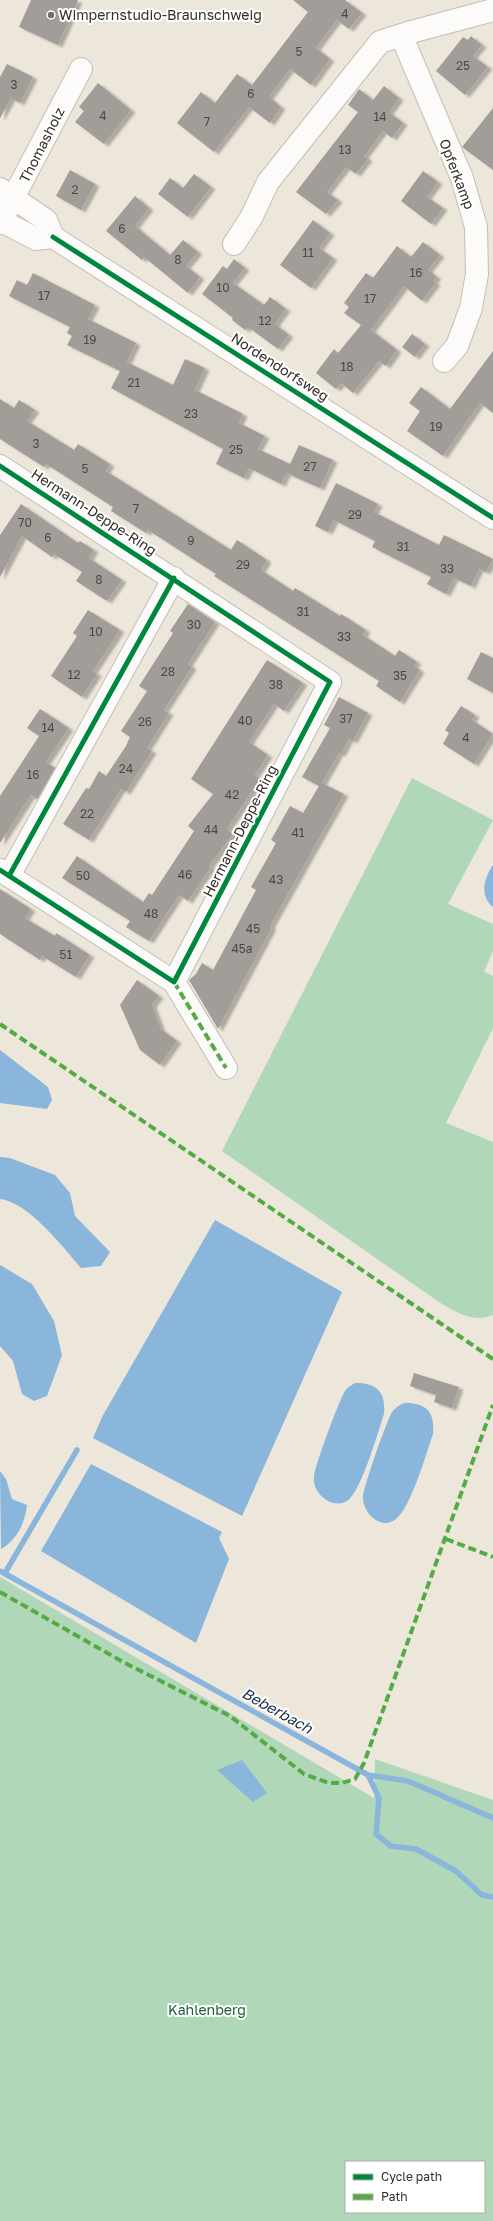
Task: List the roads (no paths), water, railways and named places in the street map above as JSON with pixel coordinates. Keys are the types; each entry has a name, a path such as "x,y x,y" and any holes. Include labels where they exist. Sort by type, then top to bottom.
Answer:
{"street":[{"path":"234,244 251,218 268,182 343,86 380,42 493,10"},
{"name":"Opferkamp","path":"401,35 462,178 476,227 477,274 471,308 457,346 444,361"},
{"name":"Thomasholz","path":"0,222 8,193 81,69"},
{"path":"0,222 36,239 53,237 46,220 8,193"},
{"name":"Nordendorfsweg","path":"53,237 493,518"},
{"name":"Hermann-Deppe-Ring","path":"2,474 174,578 330,682 174,982"},
{"path":"174,578 4,873 174,982 226,1068"}],"water":[{"path":"493,865 493,907 486,898 484,887 487,876"},
{"path":"0,1050 48,1087 52,1100 47,1109 0,1103"},
{"path":"0,1157 10,1158 55,1175 70,1193 75,1216 110,1252 101,1266 81,1268 55,1238 33,1217 22,1208 11,1202 0,1199"},
{"path":"215,1220 342,1292 242,1516 93,1438 102,1417"},
{"path":"0,1265 32,1284 54,1321 62,1355 47,1396 34,1401 22,1394 13,1361 0,1346"},
{"path":"355,1383 363,1383 378,1390 382,1395 384,1414 358,1486 347,1501 341,1503 329,1502 316,1489 314,1483 315,1471 341,1399 348,1387"},
{"path":"404,1403 412,1403 428,1410 431,1414 433,1434 418,1480 402,1513 390,1522 379,1522 369,1514 364,1504 363,1498 366,1483 389,1418 394,1409"},
{"path":"91,1464 222,1532 219,1538 229,1559 196,1643 41,1551"},
{"path":"0,1471 6,1479 12,1499 27,1505 22,1524 16,1536 1,1549"},
{"path":"242,1760 267,1793 253,1802 217,1770"}],"waterway":[{"path":"5,1573 77,1450"},
{"name":"Beberbach","path":"0,1571 368,1775 379,1798 376,1834 391,1846 416,1849 456,1871 482,1895 493,1897"},
{"path":"368,1775 408,1781 493,1818"}],"place":[{"name":"Wimpernstudio-Braunschweig","path":"51,15"}],"park label":[{"name":"Kahlenberg","path":"207,2010"}]}
